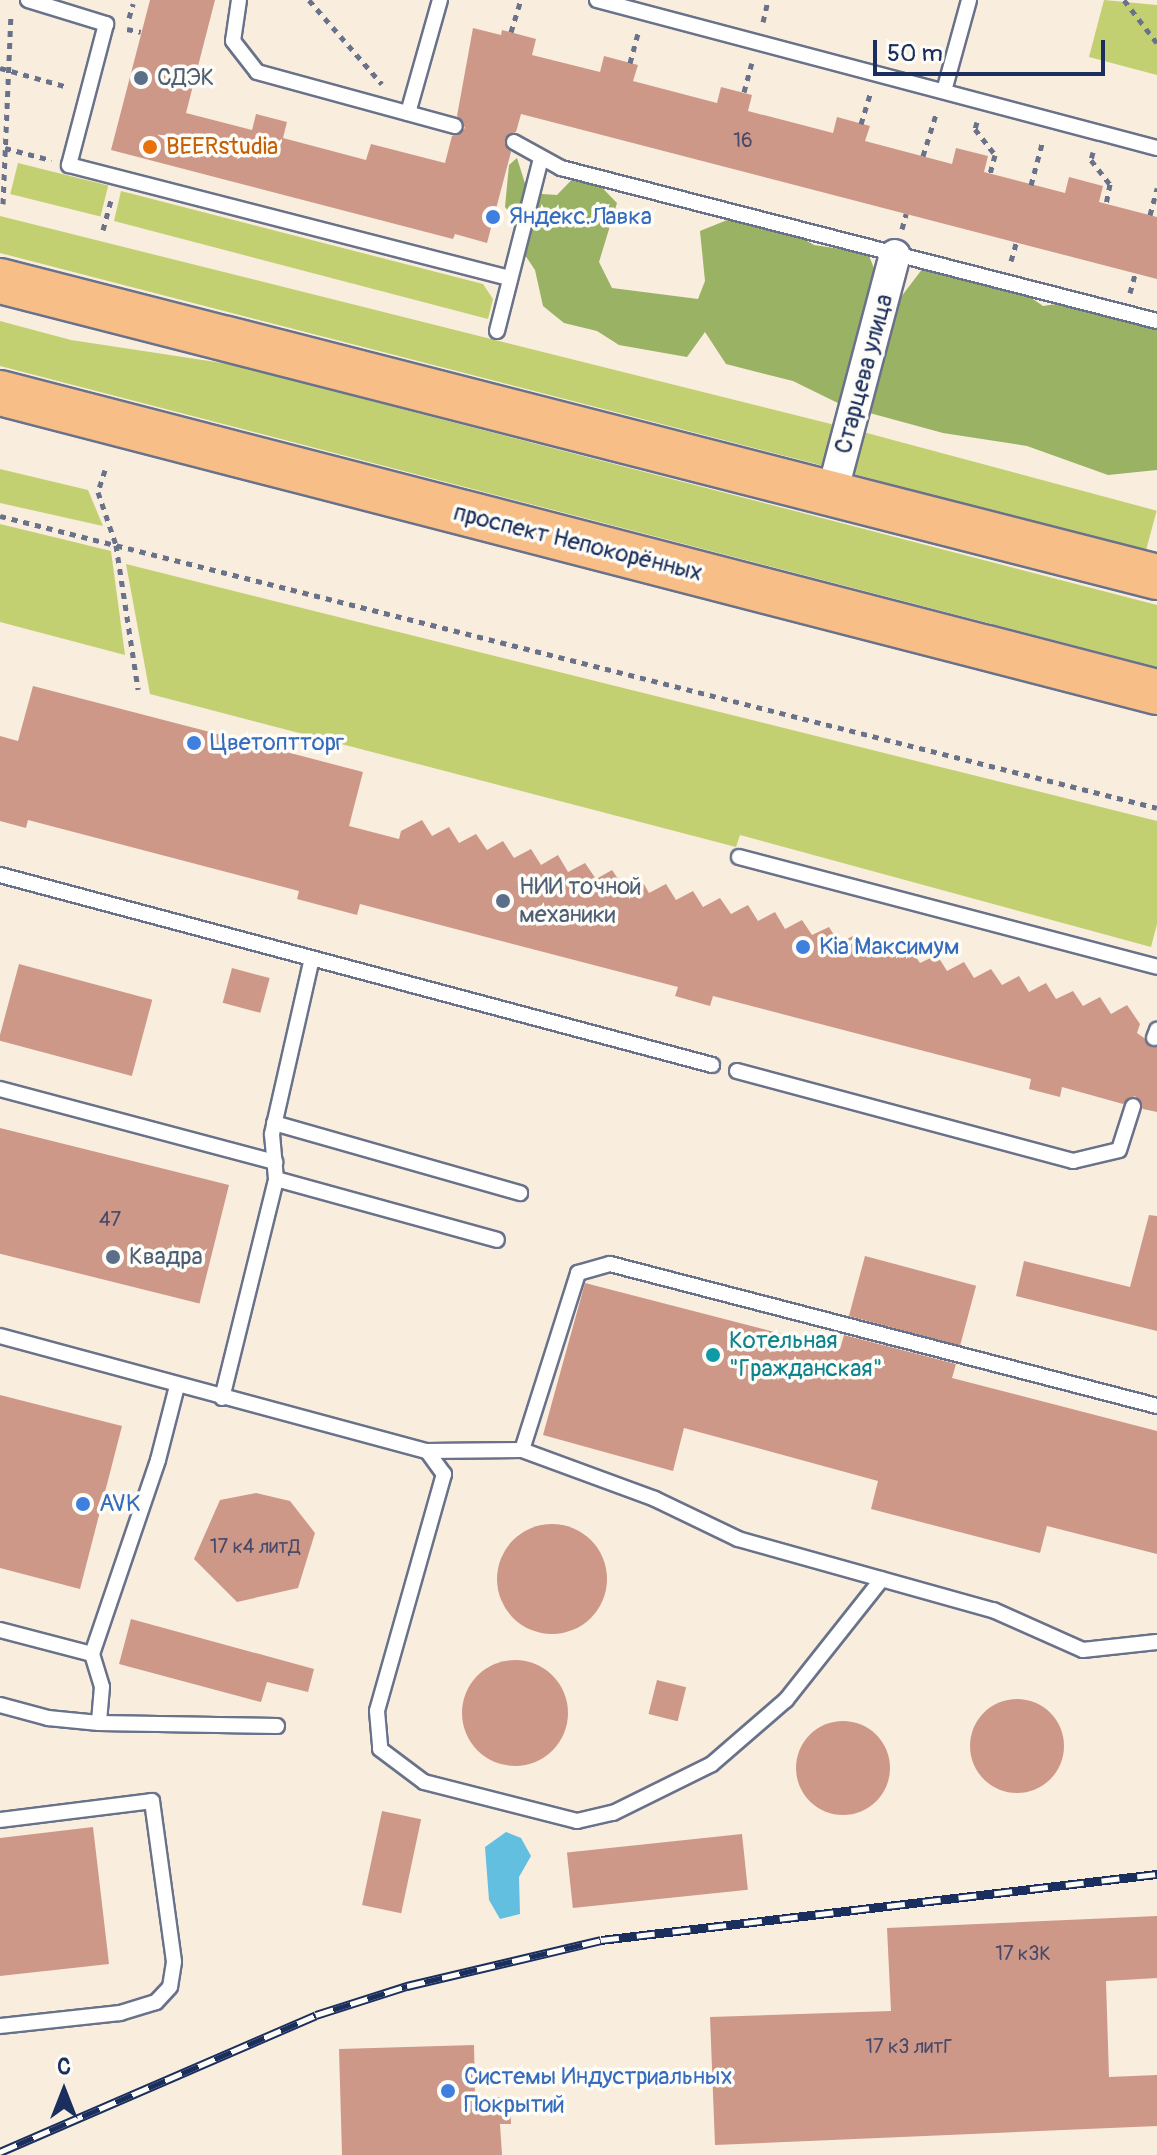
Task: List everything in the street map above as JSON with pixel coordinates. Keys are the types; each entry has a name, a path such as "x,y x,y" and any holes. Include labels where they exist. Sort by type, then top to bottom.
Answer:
{"main road":[{"path":"0,281 1157,577"},
{"name":"проспект Непокорённых","path":"0,393 1157,692"}],"street":[{"name":"Старцева улица","path":"832,493 895,255"}],"lane":[{"path":"239,0 233,41 257,72 455,126"},
{"path":"408,113 440,0"},
{"path":"597,0 1157,148"},
{"path":"944,91 969,0"},
{"path":"28,1 106,24 69,165 510,278"},
{"path":"514,142 541,158 663,202 895,255 1157,321"},
{"path":"497,331 541,158"},
{"path":"739,857 1157,967"},
{"path":"0,875 712,1065"},
{"path":"222,1398 276,1179 274,1123 312,958"},
{"path":"737,1071 1073,1161 1119,1150 1133,1106"},
{"path":"0,1089 275,1162"},
{"path":"274,1123 520,1193"},
{"path":"276,1179 497,1240"},
{"path":"522,1450 578,1273 610,1264 1157,1406"},
{"path":"0,1336 427,1451 522,1450 655,1499 738,1539 993,1610 1083,1650 1157,1642"},
{"path":"99,1723 102,1687 92,1654 158,1460 177,1386"},
{"path":"427,1451 444,1474 377,1711 380,1749 424,1782 577,1821 613,1813 712,1764 786,1700 882,1579"},
{"path":"0,1630 92,1654"},
{"path":"0,1705 48,1718 99,1723 277,1726"},
{"path":"0,1820 152,1801 174,1962 170,1987 156,2002 120,2013 0,2026"}],"path":[{"path":"309,0 408,113"},
{"path":"511,32 521,0"},
{"path":"1124,0 1157,43"},
{"path":"3,204 11,11 28,1"},
{"path":"630,63 643,12"},
{"path":"126,29 141,32"},
{"path":"744,92 757,42"},
{"path":"0,68 88,92"},
{"path":"861,124 875,74"},
{"path":"923,156 944,91"},
{"path":"983,102 975,129 995,155 990,174"},
{"path":"1031,185 1048,119"},
{"path":"1099,133 1091,160 1110,184 1106,204"},
{"path":"5,148 69,165"},
{"path":"1150,215 1157,188"},
{"path":"105,470 98,492 116,545 138,689"},
{"path":"0,516 1157,808"}],"green space":[{"path":"1104,0 1157,5 1157,75 1089,57"},
{"path":"517,158 528,193 557,195 583,168 617,203 599,262 612,288 698,299 705,281 700,231 752,210 814,245 868,253 875,271 870,300 898,301 923,268 1017,288 1043,306 1103,297 1139,317 1157,319 1157,470 1108,475 1027,446 943,433 844,406 793,381 726,364 705,332 687,357 619,345 597,331 564,323 543,306 535,270 523,252 527,232 505,207 509,165"},
{"path":"18,163 108,185 100,217 10,194"},
{"path":"121,191 483,284 493,299 488,319 114,221"},
{"path":"0,216 839,426 828,467 0,253"},
{"path":"0,321 71,340 229,364 1157,605 1157,667 0,366"},
{"path":"863,432 1157,511 1146,552 852,474"},
{"path":"0,469 88,490 103,526 0,503"},
{"path":"0,524 111,551 125,655 0,622"},
{"path":"126,564 1157,821 1157,924 1151,947 740,835 736,847 150,694"}],"water":[{"path":"506,1832 521,1838 531,1856 519,1877 520,1914 500,1919 489,1900 485,1847"}],"building":[{"path":"150,0 215,0 186,113 252,130 256,114 287,122 283,138 366,160 371,144 445,163 452,136 465,128 457,116 473,28 501,35 502,30 536,39 532,55 600,72 604,56 638,65 633,81 717,103 721,87 752,95 748,111 833,133 837,117 870,126 865,141 952,164 956,148 988,156 984,172 1065,193 1069,177 1103,186 1099,202 1157,217 1157,279 521,114 516,132 505,138 511,152 487,243 455,234 453,239 111,150"},
{"name":"НИИ точной механики","path":"33,686 363,772 349,826 399,839 401,831 422,820 432,836 449,827 459,843 476,834 487,850 503,841 514,858 531,849 541,865 558,855 568,872 585,863 596,879 612,870 623,886 640,877 649,893 666,884 676,900 693,891 703,907 720,898 731,914 748,905 758,921 775,912 785,929 802,920 812,935 829,927 839,943 857,934 867,950 884,941 894,957 910,948 920,963 937,955 947,971 964,962 974,978 991,969 1002,985 1019,976 1029,992 1046,983 1056,999 1073,991 1083,1006 1100,997 1111,1014 1127,1005 1140,1024 1137,1033 1157,1047 1157,1112 1143,1109 1135,1096 1123,1104 1062,1087 1060,1097 1029,1089 1031,1079 713,996 710,1006 675,996 678,987 360,904 357,915 297,899 299,891 28,820 26,828 0,821 0,736 18,741"},
{"path":"19,964 152,1000 132,1076 0,1041"},
{"path":"232,968 270,978 260,1013 223,1003"},
{"path":"0,1128 229,1185 199,1303 0,1254"},
{"path":"1149,1215 1157,1216 1157,1331 1016,1296 1024,1261 1130,1287"},
{"path":"865,1256 976,1286 960,1346 849,1316"},
{"name":"Котельная \"Гражданская\"","path":"585,1283 840,1349 844,1335 956,1364 952,1378 1157,1431 1157,1554 1047,1526 1040,1553 871,1509 878,1481 684,1428 673,1471 543,1435"},
{"path":"0,1395 122,1426 80,1589 0,1568"},
{"path":"256,1493 290,1501 315,1533 298,1588 237,1602 194,1559 220,1500"},
{"path":"552,1524 573,1528 591,1540 603,1558 607,1579 603,1600 591,1618 573,1630 552,1634 531,1630 513,1618 501,1600 497,1579 501,1558 513,1540 531,1528"},
{"path":"131,1619 314,1669 308,1692 267,1682 261,1702 119,1664"},
{"path":"515,1660 535,1664 552,1676 564,1693 568,1713 564,1733 552,1750 535,1762 515,1766 495,1762 478,1750 466,1733 462,1713 466,1693 478,1676 495,1664"},
{"path":"657,1680 686,1687 678,1721 649,1714"},
{"path":"1017,1699 1035,1702 1050,1713 1061,1728 1064,1746 1061,1764 1050,1779 1035,1790 1017,1793 999,1790 984,1779 973,1764 970,1746 973,1728 984,1713 999,1702"},
{"path":"843,1721 861,1724 876,1735 887,1750 890,1768 887,1786 876,1801 861,1812 843,1815 825,1812 810,1801 799,1786 796,1768 799,1750 810,1735 825,1724"},
{"path":"382,1811 421,1819 401,1913 362,1905"},
{"path":"93,1827 109,1964 0,1976 0,1838"},
{"path":"742,1834 748,1890 573,1908 567,1852"},
{"path":"1157,1916 1157,1978 1106,1981 1109,2077 1157,2075 1157,2126 715,2145 710,2017 891,2011 887,1928"},
{"path":"474,2045 475,2098 510,2097 511,2124 500,2124 502,2155 342,2155 339,2049"}],"railway":[{"path":"0,2152 316,2015 407,1986 601,1940 1157,1874"}],"place":[{"name":"СДЭК","path":"141,78"},
{"name":"BEERstudia","path":"150,147"},
{"name":"Яндекс.Лавка","path":"493,217"},
{"name":"Цветоптторг","path":"194,743"},
{"name":"НИИ точной механики","path":"503,901"},
{"name":"Kia Максимум","path":"803,947"},
{"name":"Квадра","path":"113,1257"},
{"name":"Котельная \"Гражданская\"","path":"713,1355"},
{"name":"AVK","path":"83,1504"},
{"name":"Системы Индустриальных Покрытий","path":"448,2091"}]}
